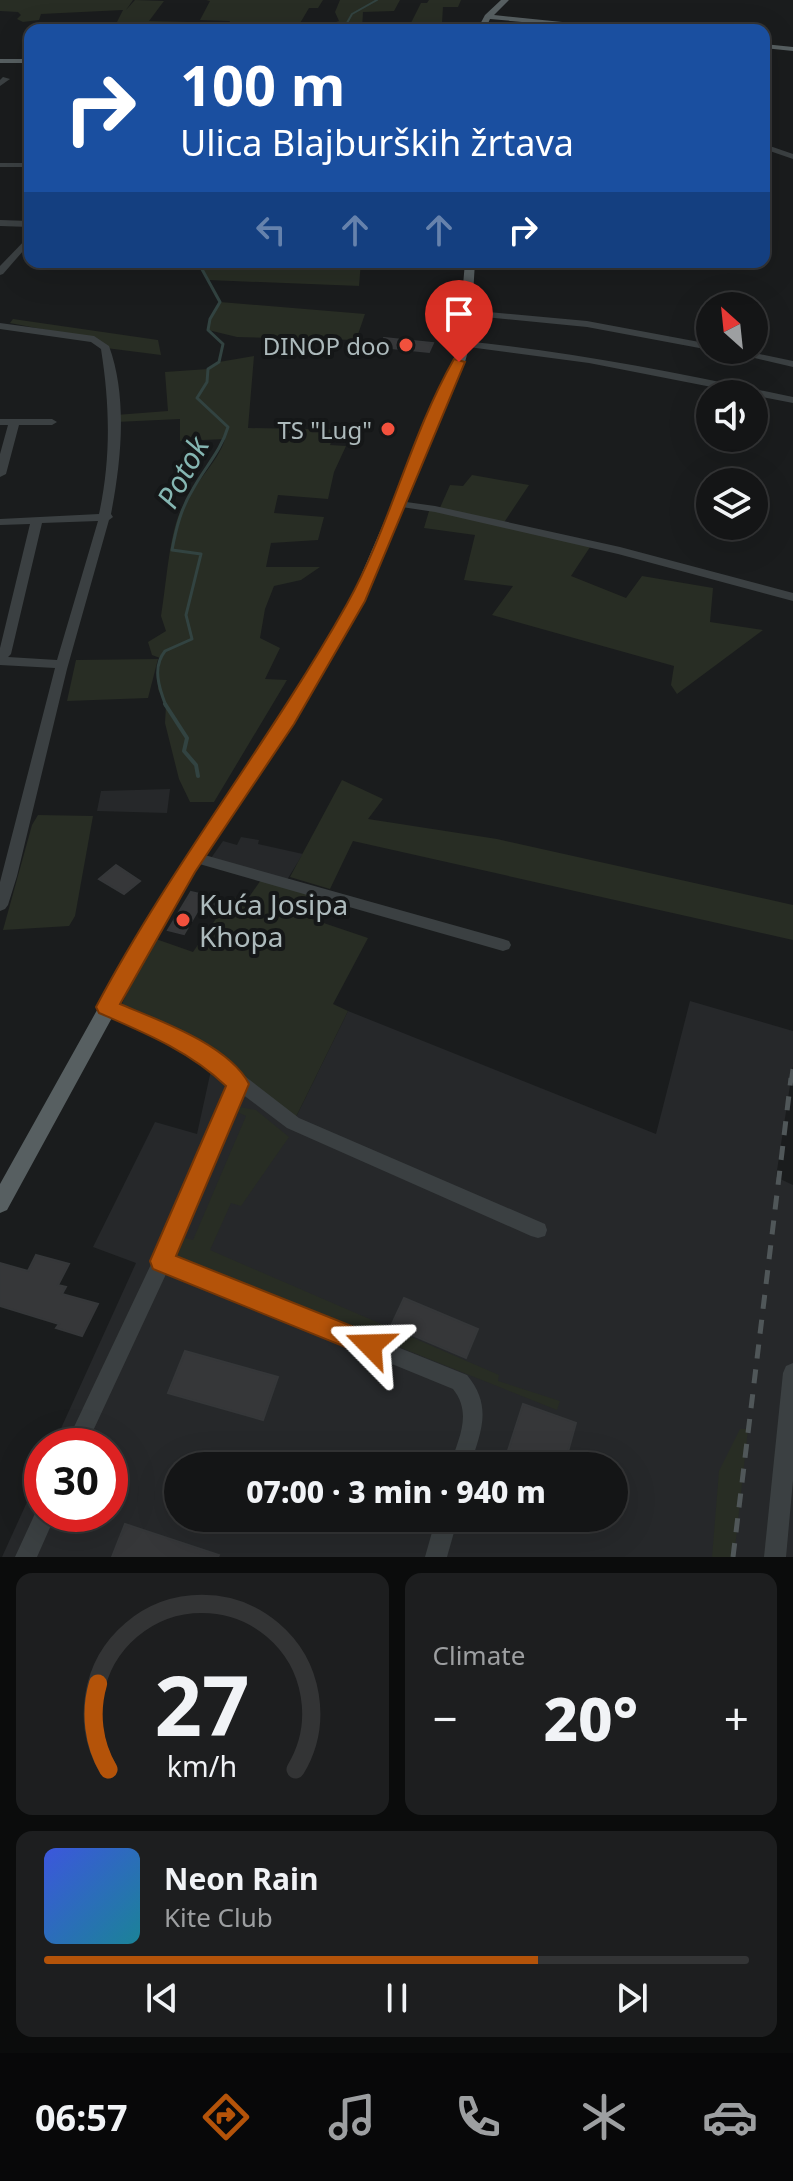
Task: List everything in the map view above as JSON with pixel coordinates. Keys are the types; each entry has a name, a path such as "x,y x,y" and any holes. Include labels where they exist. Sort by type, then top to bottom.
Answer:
{"main road":[{"path":"484,24 505,0"},
{"path":"490,14 572,24"},
{"path":"770,47 793,49"},
{"path":"0,61 24,61"},
{"path":"0,1204 107,1007 194,857 283,727 357,601 464,344 470,268"}],"street":[{"path":"770,148 793,157"},
{"path":"0,165 24,165"},
{"path":"0,223 24,224"},
{"path":"0,272 24,244"},
{"path":"467,313 587,324 696,344"},
{"path":"0,326 94,339 106,348 116,419 115,466 107,517 63,664 0,905"},
{"path":"464,344 524,348 616,363 793,400"},
{"path":"768,359 793,364"},
{"path":"0,422 52,422"},
{"path":"0,474 14,423"},
{"path":"399,504 435,509 620,551 792,594"},
{"path":"0,522 107,517"},
{"path":"37,520 3,658 63,664"},
{"path":"194,857 503,945"},
{"path":"107,1007 172,1035 213,1061 238,1084 293,1123 538,1230"},
{"path":"83,1428 162,1261 238,1084"},
{"path":"162,1261 460,1382 473,1394 475,1412 464,1452"},
{"path":"775,1557 793,1373"},
{"path":"26,1557 37,1532"},
{"path":"436,1557 443,1532"}],"shaded area":[{"path":"0,0 133,0 126,10 135,0 164,1 149,21 189,22 116,24 123,10 41,14 39,20 23,22 17,19 21,15 18,12 0,11"},
{"path":"206,0 323,0 318,8 309,8 300,24 229,24 230,21 200,20 210,1"},
{"path":"340,0 400,0 394,11 363,12 362,24 330,24 339,21 335,12"},
{"path":"429,0 461,0 458,7 443,7 442,23 410,24 421,3"},
{"path":"202,268 360,268 359,286 209,280"},
{"path":"220,302 365,314 356,340 237,337 208,330 210,319"},
{"path":"13,319 158,340 161,355 106,348 94,339 10,323"},
{"path":"254,356 248,428 354,430 352,434 335,433 330,445 346,446 334,472 328,499 278,495 274,513 324,517 318,540 271,543 266,567 320,567 301,580 274,586 265,609 260,638 280,648 265,679 287,680 214,802 190,802 179,779 165,723 166,705 158,689 160,658 152,655 148,642 166,631 161,616 176,522 225,439 180,441 180,419 116,422 116,415 168,411 165,372 208,369 219,362"},
{"path":"472,475 529,485 503,524 592,544 571,576 626,598 642,576 713,588 710,622 763,630 677,694 671,685 674,666 492,615 513,586 464,580 475,535 424,528 429,511 439,510 450,485 463,486"},
{"path":"158,659 148,698 67,701 76,660"},
{"path":"342,780 383,799 368,819 497,839 793,905 793,940 353,841 330,889 290,877"},
{"path":"170,789 167,813 97,811 101,791"},
{"path":"38,815 93,816 75,916 69,926 3,930 32,825"},
{"path":"241,837 303,854 285,883 209,861 223,841 237,845"},
{"path":"263,877 315,892 303,916 368,938 333,1004 348,1011 293,1123 213,1061 118,1012 153,938 193,952 231,897 247,900"},
{"path":"690,1001 793,1031 793,1066 776,1177 793,1185 793,1557 2,1557 24,1509 24,1532 128,1532 128,1428 61,1428 136,1263 93,1247 155,1122 197,1134 213,1061 293,1123 348,1011 656,1134"},
{"path":"235,1106 256,1110 289,1137 241,1206 231,1203 210,1250 499,1375 498,1381 560,1401 557,1410 178,1256 174,1244 177,1236 193,1240 246,1116 233,1110"},
{"path":"740,1429 748,1429 734,1557 712,1557 719,1471"}],"building":[{"name":"DINOP doo","path":"384,338 433,343 429,352 380,347"},
{"path":"116,865 140,881 124,894 99,879"},
{"name":"Kuća Josipa Khopa","path":"191,892 225,900 219,910 201,905 184,934 168,930"},
{"path":"36,1255 69,1264 58,1285 66,1287 62,1294 98,1304 82,1336 56,1328 59,1324 0,1306 0,1263 28,1271"},
{"path":"404,1298 478,1329 466,1358 391,1326"},
{"path":"185,1351 278,1377 263,1420 168,1393"},
{"path":"523,1404 576,1423 568,1452 508,1452"},
{"path":"128,1525 219,1555 218,1557 112,1557 122,1532 128,1532"}],"waterway":[{"path":"346,24 352,14 377,0"},
{"name":"Potok","path":"166,705 159,685 159,664 165,651 192,639 186,615 201,554 172,550 175,534 189,496 228,427 197,398 207,382 208,369 219,362 223,344 208,330 210,319 220,302 201,268"},
{"name":"Potok","path":"166,705 187,738 184,751 196,765 198,776"}],"railway":[{"path":"791,1080 793,1066"},
{"path":"733,1557 791,1078"}],"place":[{"name":"DINOP doo","path":"406,345"},
{"name":"TS \"Lug\"","path":"388,429"},
{"name":"Kuća Josipa Khopa","path":"183,920"}],"route":[{"path":"370,1345 162,1261 238,1084 213,1061 172,1035 107,1007 188,867 285,724 357,601 459,362"}]}
